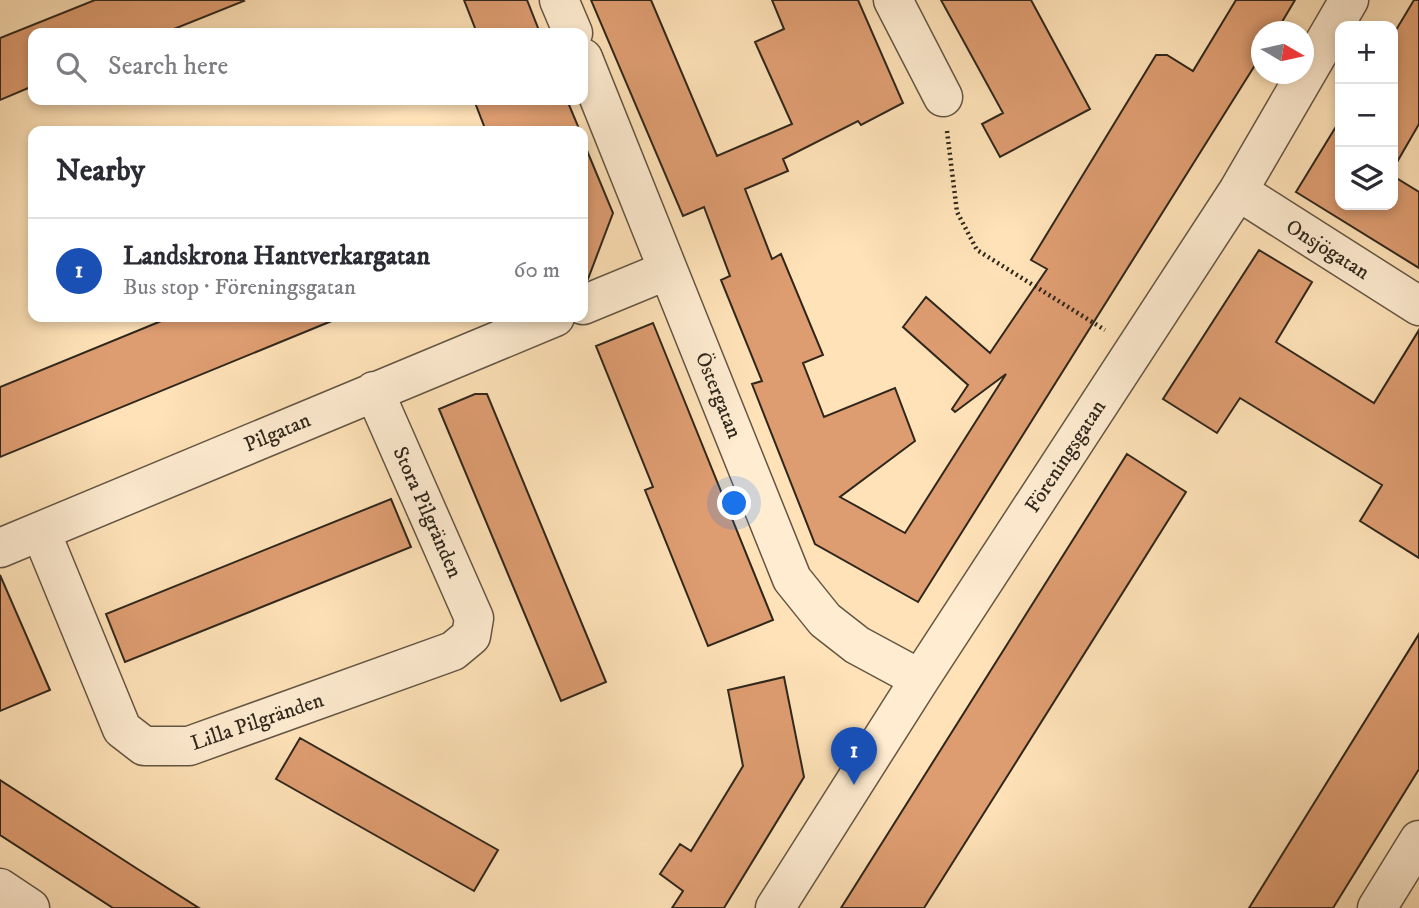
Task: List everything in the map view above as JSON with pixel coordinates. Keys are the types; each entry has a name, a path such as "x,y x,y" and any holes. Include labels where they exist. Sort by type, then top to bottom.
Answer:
{"street":[{"path":"559,0 571,28"},
{"path":"893,0 943,97"},
{"name":"Föreningsgatan","path":"775,908 920,679 1238,191 1349,0"},
{"name":"Östergatan","path":"588,70 792,579 825,620 846,636 920,679"},
{"name":"Onsjögatan","path":"1238,191 1419,306"},
{"path":"588,303 668,270"},
{"name":"Pilgatan","path":"0,548 543,322"},
{"name":"Stora Pilgränden","path":"374,391 461,584 474,618 471,636"},
{"name":"Lilla Pilgränden","path":"41,532 122,729 144,746 189,747 453,651 471,636"},
{"path":"1377,908 1419,840"},
{"path":"0,888 30,908"}],"path":[{"path":"943,97 957,212 977,250 1135,348"}],"building":[{"path":"95,0 244,1 176,28 28,28 28,88 0,100 0,38"},
{"path":"464,0 527,0 538,28 475,28"},
{"path":"591,0 651,0 717,156 792,124 755,42 784,29 772,0 858,0 903,103 861,125 858,121 783,159 788,171 745,189 772,259 781,254 823,355 803,363 824,417 895,388 915,441 840,497 905,533 1006,374 955,412 952,409 968,385 903,327 926,297 990,353 1047,269 1031,260 1156,55 1167,55 1193,71 1236,0 1295,0 1283,21 1251,21 1251,72 918,602 815,544 752,384 762,381 721,280 730,276 704,207 683,216"},
{"path":"941,0 1031,0 1090,109 1000,157 982,124 1003,113"},
{"path":"1414,0 1419,0 1419,124 1398,160 1398,84 1398,27"},
{"path":"476,105 569,105 578,126 484,126"},
{"path":"1335,128 1335,210 1398,210 1398,179 1419,192 1419,268 1296,192"},
{"path":"588,153 613,213 588,279"},
{"path":"1259,250 1312,282 1276,342 1374,403 1419,330 1419,558 1360,521 1382,485 1240,398 1217,433 1163,399"},
{"path":"159,322 329,322 0,457 0,387"},
{"path":"653,323 773,620 708,646 645,490 653,487 596,346"},
{"path":"475,394 487,394 606,682 561,701 439,409"},
{"path":"1127,454 1186,492 1013,767 924,908 841,908"},
{"path":"391,499 411,547 125,662 106,614"},
{"path":"0,575 50,690 0,711"},
{"path":"1419,634 1419,769 1333,908 1249,908"},
{"path":"784,677 804,777 724,908 672,908 683,891 660,874 680,844 691,851 743,766 728,690"},
{"path":"300,738 498,850 474,891 276,779"},
{"path":"0,780 199,908 113,908 0,835"}],"place":[{"name":"Landskrona Hantverkargatan","path":"854,785"}]}
